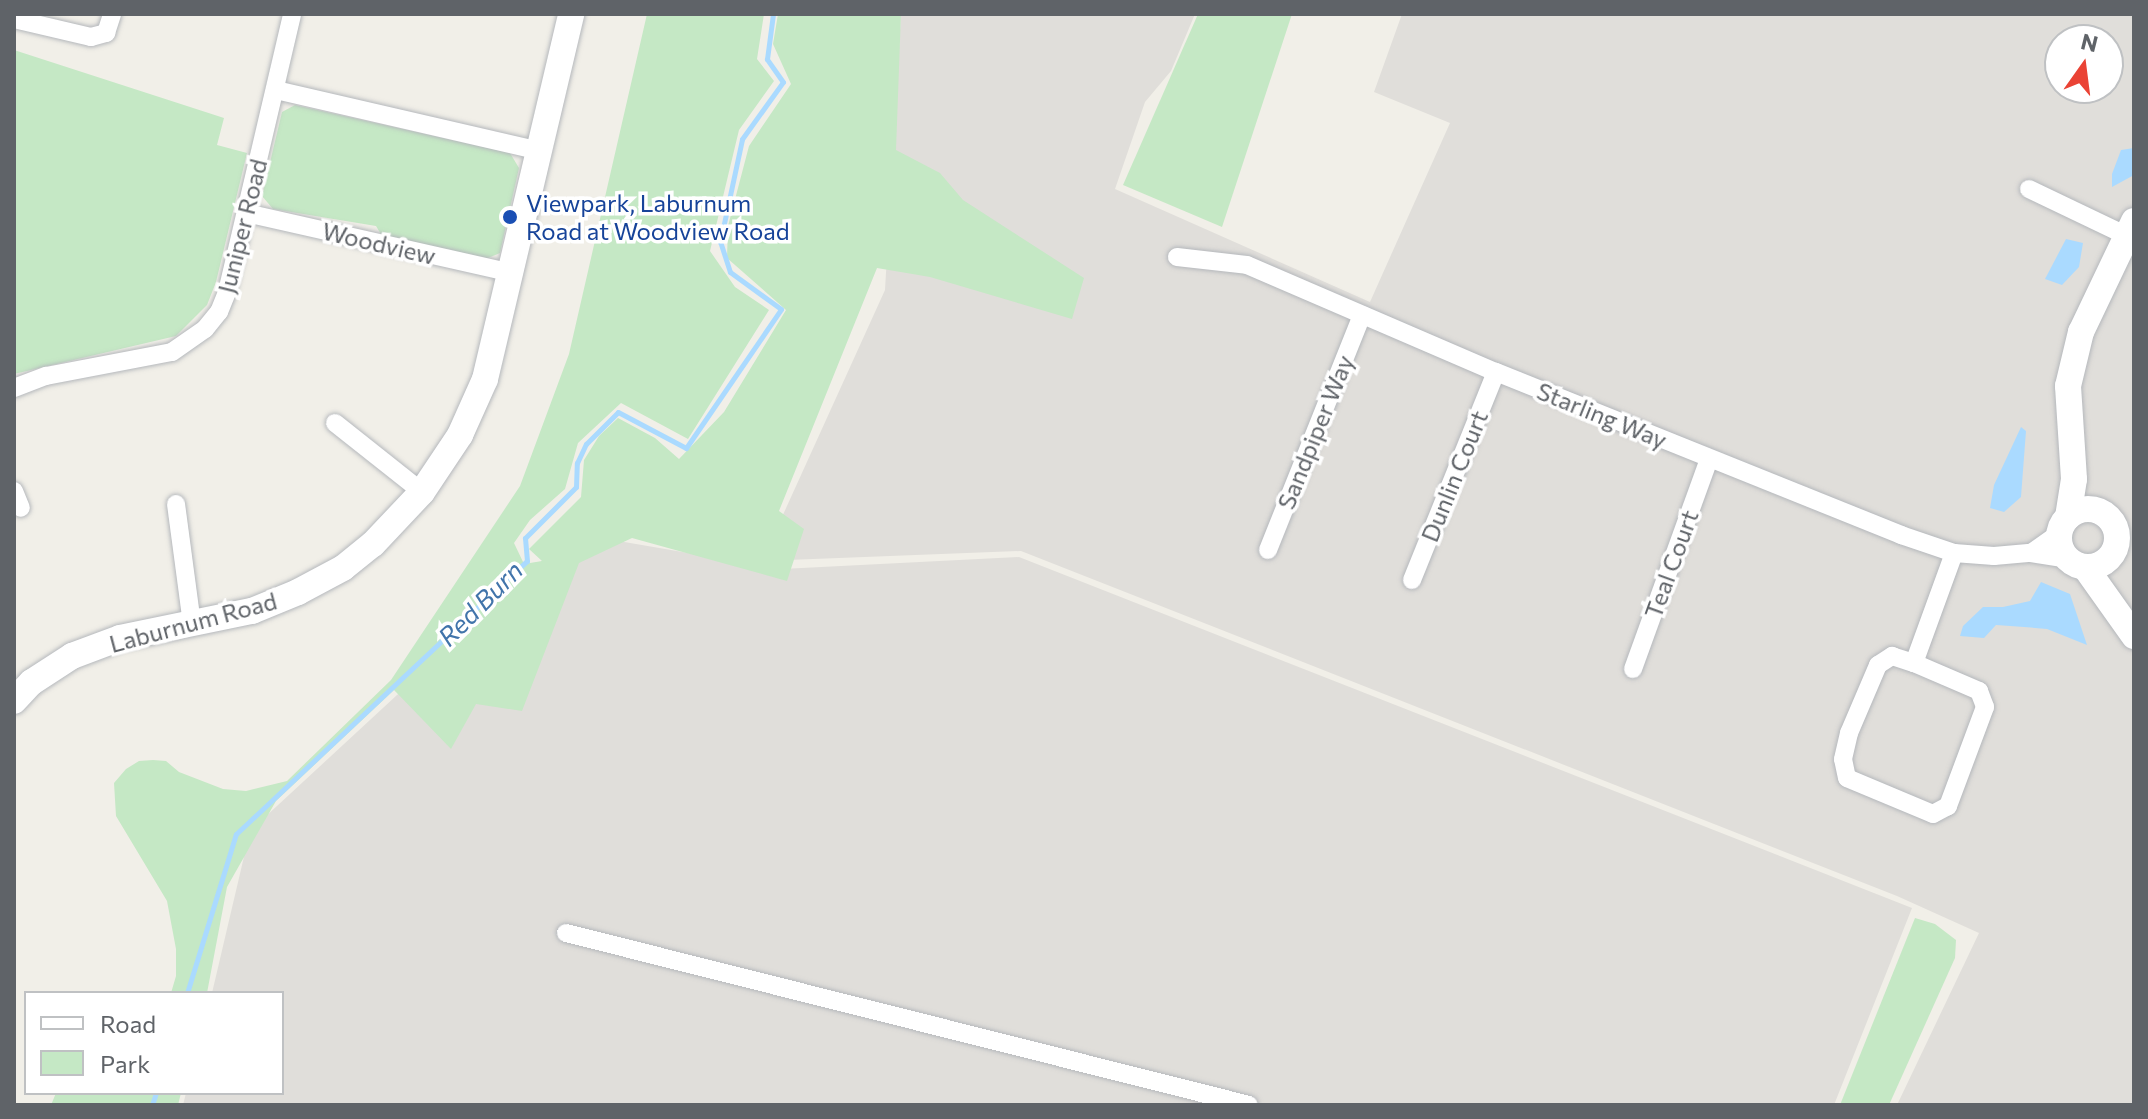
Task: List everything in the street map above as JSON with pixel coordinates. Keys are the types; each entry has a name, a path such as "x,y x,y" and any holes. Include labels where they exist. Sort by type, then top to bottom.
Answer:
{"street":[{"path":"14,19 91,37 106,33 112,14"},
{"name":"Juniper Road","path":"14,388 46,376 172,352 205,329 227,292 292,14"},
{"name":"Laburnum Road","path":"14,701 32,682 72,656 120,638 252,611 298,592 343,568 373,544 422,492 443,463 475,407 512,273 571,14"},
{"path":"276,90 540,151"},
{"path":"2029,189 2129,228 2081,332 2068,386 2068,425 2074,479 2073,519 2061,547 2116,607 2134,636"},
{"name":"Woodview","path":"246,213 512,273"},
{"name":"Starling Way","path":"1177,257 1247,265 1496,372 1818,504 1954,553 1994,556 2031,553 2077,563"},
{"name":"Sandpiper Way","path":"1268,550 1362,315"},
{"name":"Dunlin Court","path":"1412,580 1496,372"},
{"path":"335,423 422,492"},
{"name":"Teal Court","path":"1633,669 1709,459"},
{"path":"176,504 192,624"},
{"path":"2031,553 2073,519 2107,516 2114,523 2117,542 2110,557 2103,563 2077,563"},
{"path":"1914,663 1954,553"},
{"path":"2110,557 2116,607"},
{"path":"1892,656 1914,663 1979,691 1985,707 1948,806 1933,814 1847,778 1843,759 1849,733 1878,665 1892,656"},
{"path":"566,933 1249,1105"}],"shaded area":[{"path":"901,14 1195,14 1171,71 1145,102 1115,189 1370,302 1450,123 1374,92 1402,14 2134,14 2134,1105 1897,1105 1979,933 1897,896 1021,551 762,561 885,290"},
{"path":"572,533 782,569 1019,557 1912,908 1834,1105 183,1105 186,1095 284,1095 284,991 212,991 250,831"}],"green space":[{"path":"647,14 764,14 757,59 774,81 739,130 710,251 735,287 769,310 688,439 621,403 578,443 565,489 530,520 514,543 524,564 542,561 529,549 581,497 584,460 599,436 618,418 655,438 679,459 724,412 786,310 727,258 728,226 749,146 791,84 773,44 778,14 901,14 896,150 940,173 963,200 1084,278 1072,319 930,277 877,268 779,511 804,529 787,581 632,538 579,563 522,711 476,704 451,749 394,690 276,801 227,887 207,991 172,991 176,976 176,949 167,901 116,816 114,783 126,769 139,761 153,760 166,761 179,772 223,789 246,791 287,781 391,680 520,486 569,354"},
{"path":"1198,14 1292,14 1222,227 1123,185"},
{"path":"14,50 224,118 217,145 247,153 216,282 207,305 176,336 14,374"},
{"path":"295,105 510,153 519,168 500,253 488,258 473,258 382,236 376,226 273,209 262,196 282,112"},
{"path":"1915,918 1935,924 1956,940 1955,958 1889,1105 1840,1105"},
{"path":"55,1095 180,1095 178,1105 51,1105"}],"water":[{"path":"2134,148 2134,175 2112,187 2112,174 2121,150"},
{"path":"2066,239 2083,243 2079,267 2062,285 2045,279"},
{"path":"2021,427 2026,431 2021,497 2004,512 1990,508 1994,485"},
{"path":"2041,582 2070,594 2087,645 2047,629 1996,625 1984,638 1960,636 1963,626 1983,607 2003,607 2030,601"}],"waterway":[{"name":"Red Burn","path":"188,991 236,834 527,561 525,538 576,487 577,463 586,444 618,412 686,448 781,309 730,272 720,242 742,139 783,82 767,59 773,14"},
{"name":"Red Burn","path":"152,1105 155,1095"}],"place":[{"name":"Viewpark, Laburnum Road at Woodview Road","path":"510,217"}]}
